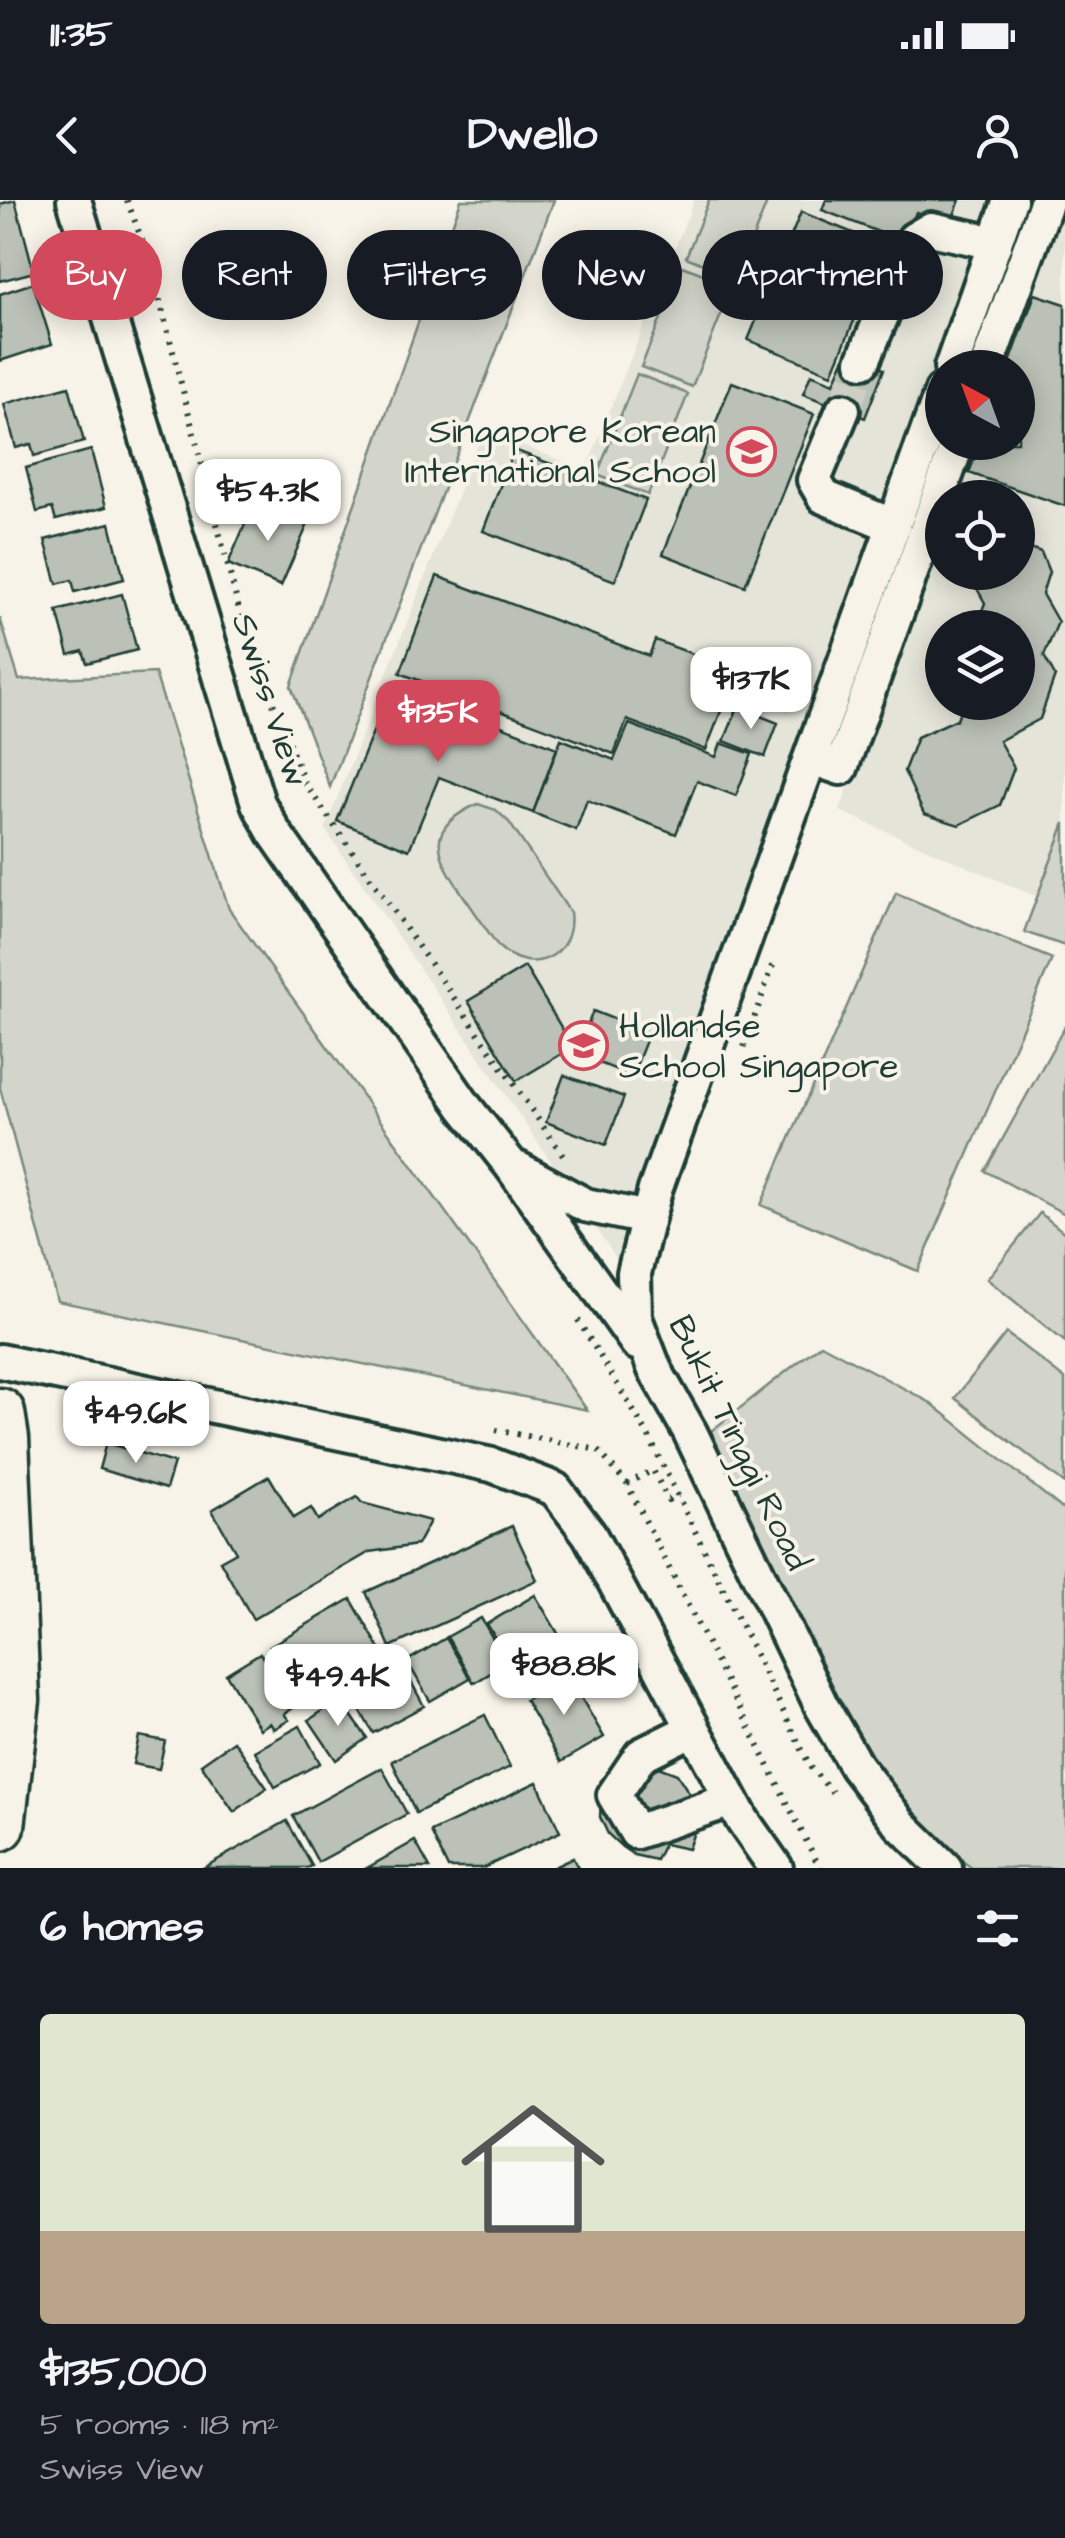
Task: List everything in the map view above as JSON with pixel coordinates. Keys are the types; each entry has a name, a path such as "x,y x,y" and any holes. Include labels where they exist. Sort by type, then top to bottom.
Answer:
{"highway":[{"path":"0,1826 14,1700 2,1426"}],"street":[{"name":"Swiss View","path":"74,200 258,804 454,1092 510,1164 655,1370"},
{"path":"957,350 1010,200"},
{"path":"992,350 1046,200"},
{"path":"864,362 914,240 931,230 995,244"},
{"path":"843,410 814,480 824,497 894,526"},
{"name":"Bukit Tinggi Road","path":"925,439 648,1218 634,1273 635,1318 655,1370 690,1432 820,1704 856,1766 901,1825 945,1868"},
{"path":"812,758 841,768 952,460"},
{"name":"Swiss View","path":"510,1164 586,1206 648,1218"},
{"path":"0,1361 492,1465 555,1489 589,1534 731,1800 776,1868"},
{"path":"693,1729 641,1755 614,1795 636,1832 731,1800"}],"path":[{"path":"127,200 150,262 244,629 304,782 561,1154 576,1162"},
{"path":"739,1058 778,950"},
{"path":"576,1318 647,1434 811,1768 843,1804"},
{"path":"482,1428 598,1450 627,1484 820,1868"},
{"path":"627,1484 653,1470 668,1500 678,1495"}],"shaded area":[{"path":"461,200 554,200 522,284 522,230 451,230"},
{"name":"Hollandse School Singapore","path":"694,200 998,200 944,350 925,350 925,405 619,1262 325,829 483,431 586,470 646,320 682,320 682,230"},
{"path":"709,200 768,200 756,230 702,230 702,264 686,257"},
{"path":"1050,200 1065,200 1065,823 1037,897 840,811 925,560 925,590 1035,590 1035,480 953,480 959,460 1035,460 1035,350 997,350"},
{"path":"682,266 702,273 702,320 719,320 692,387 641,367 660,320 682,320"},
{"path":"419,320 508,320 330,787 291,686"},
{"path":"637,374 688,394 648,495 597,475"},
{"path":"0,618 19,680 155,673 229,909 587,1410 57,1301 0,1088"},
{"path":"478,804 496,810 509,822 570,912 566,941 548,958 524,961 498,946 446,866 441,854 442,832 449,822"},
{"path":"1065,823 1065,946 1024,932"},
{"path":"896,893 1052,959 918,1271 761,1205"},
{"path":"1065,1026 1065,1214 985,1171"},
{"path":"1040,1213 1065,1233 1065,1342 987,1279"},
{"path":"1006,1333 1065,1379 1065,1484 955,1398"},
{"path":"821,1344 931,1403 1065,1511 1065,1868 972,1868 943,1847 853,1736 711,1431"}],"building":[{"path":"15,200 30,257 30,273 0,281 0,204"},
{"path":"826,200 960,200 950,225 916,212 909,230 873,230 822,210"},
{"path":"801,212 845,230 794,230"},
{"path":"30,284 30,320 45,320 52,344 0,361 0,294"},
{"path":"1035,294 1065,304 1065,506 1035,496 1035,480 989,480 969,473 974,460 1035,460 1035,350 1015,350"},
{"path":"756,320 854,320 832,374 748,340"},
{"path":"846,355 884,369 865,418 803,394 811,374 834,383"},
{"path":"732,382 814,414 745,586 663,554"},
{"path":"69,386 84,442 34,456 31,444 16,448 4,404"},
{"path":"91,450 106,507 56,520 52,508 37,512 26,468"},
{"path":"514,450 646,500 615,581 483,531"},
{"path":"255,501 308,524 281,586 228,564"},
{"path":"110,523 124,579 75,592 72,580 57,584 45,540"},
{"path":"1035,550 1041,552 1049,572 1042,594 1058,622 1044,656 1055,676 1040,719 999,741 1014,768 1000,805 959,825 924,814 904,771 917,737 955,720 1035,720 1035,610 982,610 985,603 978,590 1035,590"},
{"path":"437,576 649,656 655,640 712,661 698,697 723,706 706,750 627,720 614,754 400,673"},
{"path":"122,594 137,650 87,663 83,651 69,655 57,611"},
{"path":"393,683 557,748 533,813 439,777 409,850 337,821"},
{"path":"738,707 778,723 765,757 724,741"},
{"path":"629,724 716,757 721,743 752,754 736,796 697,781 676,834 587,800 576,830 533,813 561,739 614,760"},
{"path":"525,967 573,1047 516,1081 468,1001"},
{"path":"593,1011 649,1033 632,1076 576,1054"},
{"path":"564,1075 624,1097 606,1145 546,1122"},
{"path":"106,1443 174,1463 166,1489 99,1469"},
{"path":"269,1476 294,1518 311,1508 318,1520 357,1497 362,1503 430,1521 417,1545 370,1552 253,1619 220,1561 236,1552 212,1510"},
{"path":"512,1526 537,1580 390,1647 366,1592"},
{"path":"535,1595 562,1640 514,1669 487,1624"},
{"path":"351,1599 380,1649 299,1697 270,1646"},
{"path":"481,1618 507,1663 474,1683 447,1637"},
{"path":"446,1638 470,1678 430,1701 407,1661"},
{"path":"260,1653 293,1708 284,1714 289,1720 274,1729 270,1723 260,1729 226,1674"},
{"path":"401,1663 424,1706 373,1733 349,1691"},
{"path":"568,1675 604,1737 561,1762 525,1700"},
{"path":"340,1699 367,1738 336,1760 309,1720"},
{"path":"485,1715 510,1767 416,1813 392,1761"},
{"path":"300,1726 320,1763 275,1787 255,1751"},
{"path":"139,1736 165,1741 159,1769 133,1764"},
{"path":"234,1741 267,1788 234,1812 201,1764"},
{"path":"645,1762 677,1774 701,1812 688,1849 664,1844 656,1860 634,1855 622,1847 608,1834 600,1817 601,1799"},
{"path":"382,1768 407,1814 318,1862 293,1816"},
{"path":"537,1782 560,1832 483,1868 448,1868 431,1832"},
{"path":"287,1821 312,1866 203,1868"},
{"path":"415,1841 430,1868 367,1868"},
{"path":"573,1858 578,1868 552,1868"}],"tunnel":[{"path":"843,410 863,361"}],"place":[{"name":"Singapore Korean International School","path":"751,451"},
{"name":"Hollandse School Singapore","path":"584,1046"}]}
